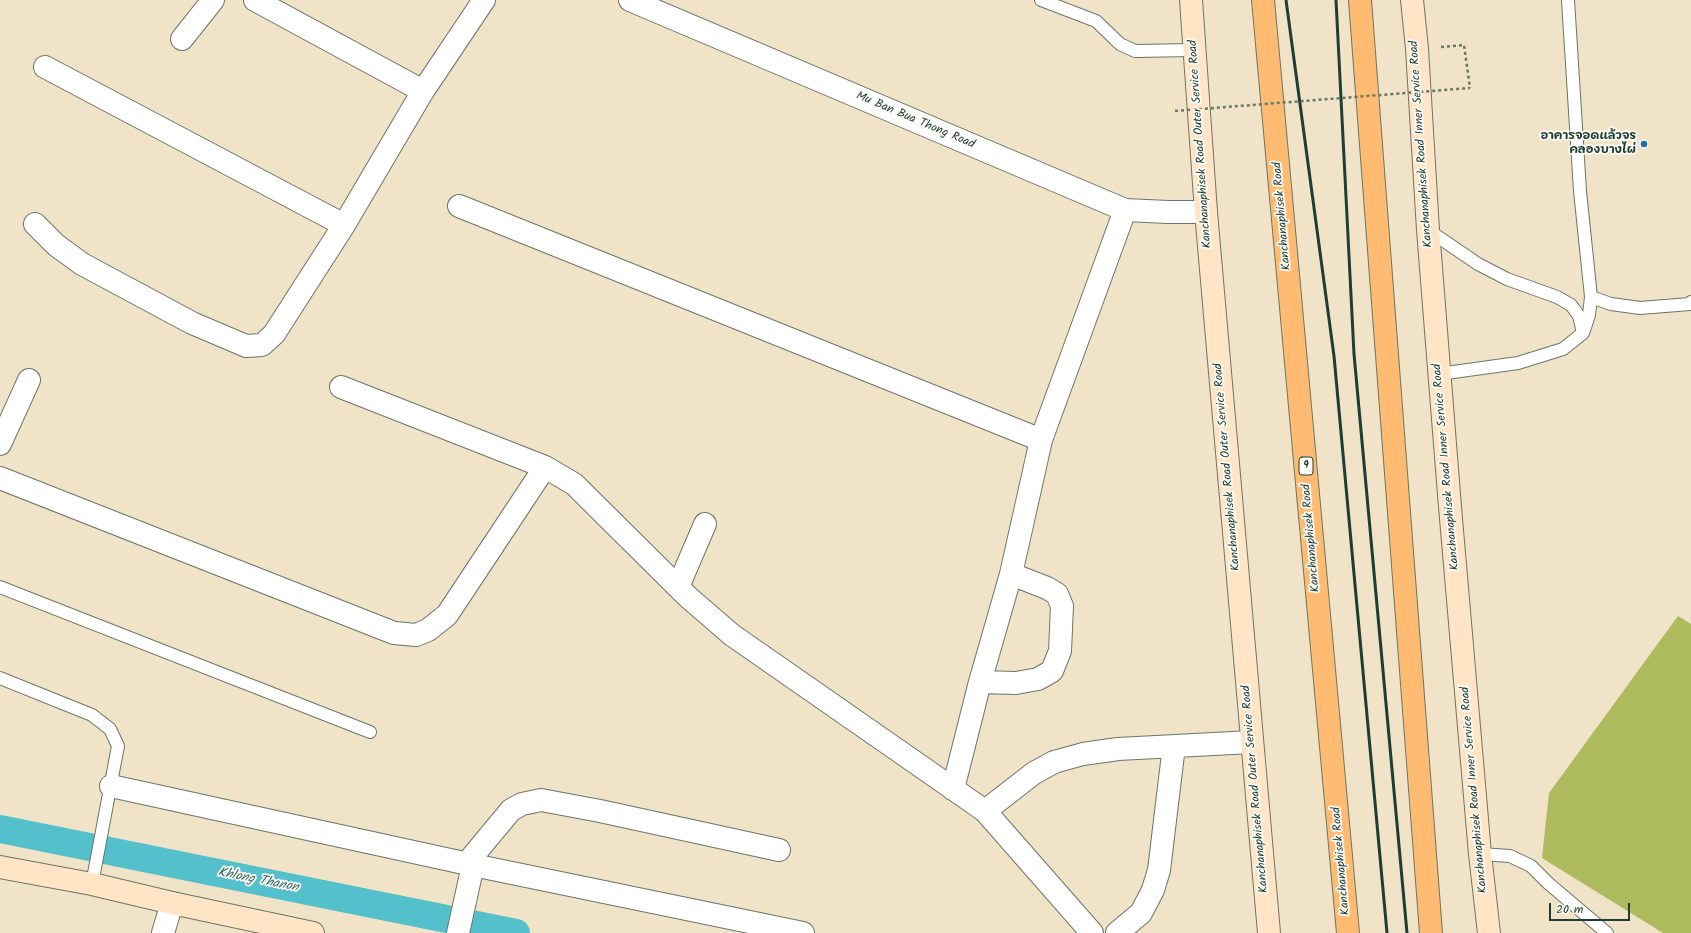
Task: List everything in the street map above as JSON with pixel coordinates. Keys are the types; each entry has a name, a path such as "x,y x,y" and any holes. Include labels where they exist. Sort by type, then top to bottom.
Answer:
{"highway":[{"name":"Kanchanaphisek Road","path":"1263,0 1348,933"},
{"path":"1360,0 1431,933"}],"main road":[{"name":"Kanchanaphisek Road Outer Service Road","path":"1191,0 1206,212 1269,933"},
{"name":"Kanchanaphisek Road Inner Service Road","path":"1412,0 1417,50 1428,230 1439,374 1480,854 1489,933"},
{"path":"0,867 92,884 172,903 313,933"}],"street":[{"path":"182,39 213,0"},
{"path":"255,0 423,91"},
{"path":"35,224 56,245 82,264 192,323 246,346 262,345 274,334 344,225 423,91 484,0"},
{"name":"Mu Ban Bua Thong Road","path":"630,0 1125,210 1206,212"},
{"path":"45,67 344,225"},
{"path":"459,206 1041,440"},
{"path":"953,789 980,682 1010,574 1041,440 1125,210"},
{"path":"0,444 29,380"},
{"path":"341,387 545,467 574,484 678,587 732,635 985,811 1092,933"},
{"path":"0,478 394,633 416,635 428,630 447,615 545,467"},
{"path":"678,587 705,524"},
{"path":"980,682 1016,683 1038,679 1052,672 1060,651 1062,606 1057,594 1047,588 1010,574"},
{"path":"985,811 1034,773 1054,762 1083,754 1118,748 1252,742"},
{"path":"1117,933 1140,914 1155,883 1159,870 1174,746"},
{"path":"111,786 471,865 803,933"},
{"path":"458,932 471,865 511,810 522,804 541,800 600,811 779,850"},
{"path":"163,933 172,903"}],"lane":[{"path":"1041,0 1096,21 1120,44 1135,51 1194,50"},
{"path":"1439,374 1518,363 1563,349 1583,333 1589,315 1591,297 1580,191 1568,0"},
{"path":"1428,230 1478,264 1506,279 1557,297 1571,305 1579,316 1583,333"},
{"path":"1591,297 1611,304 1640,308 1691,303"},
{"path":"0,588 370,732"},
{"path":"0,678 92,715 110,729 118,746 96,856 92,884"},
{"path":"1480,854 1510,856 1531,866 1548,883 1607,933"}],"path":[{"path":"1175,111 1470,88 1464,44"}],"green space":[{"path":"1678,616 1691,624 1691,933 1663,933 1542,858 1549,793"}],"waterway":[{"name":"Khlong Thanon","path":"0,829 516,933"}],"railway":[{"path":"1286,0 1334,356 1387,933"},
{"path":"1336,0 1354,354 1407,933"}],"place":[{"name":"อาคารจอดแล้วจร คลองบางไผ่","path":"1644,144"}]}
